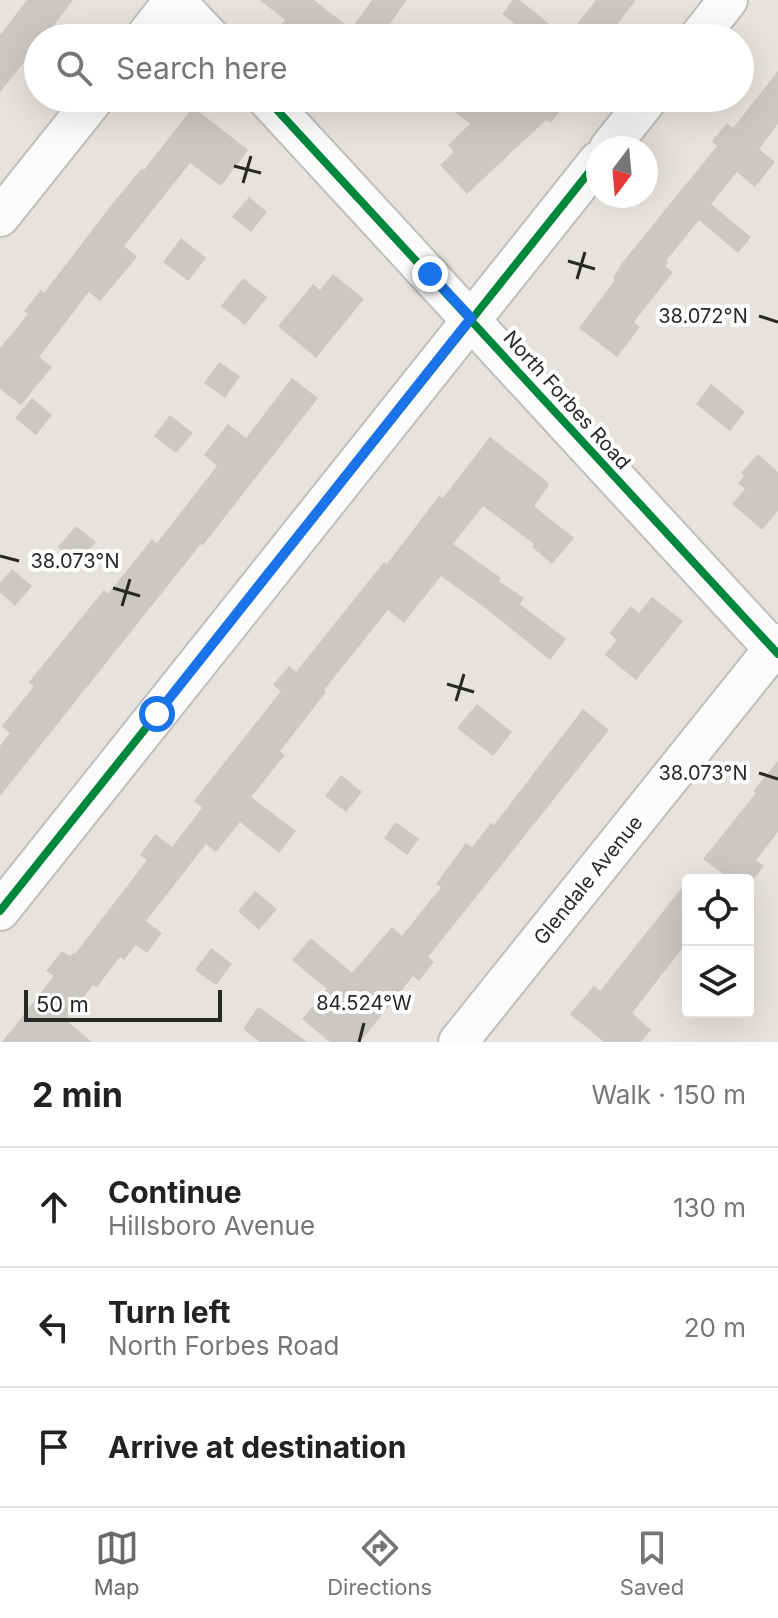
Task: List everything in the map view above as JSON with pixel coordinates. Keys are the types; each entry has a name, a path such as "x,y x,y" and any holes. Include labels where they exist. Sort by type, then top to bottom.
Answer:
{"street":[{"path":"155,24 175,0 198,24"},
{"path":"709,24 728,0"},
{"path":"0,217 84,112"},
{"name":"North Forbes Road","path":"279,112 776,649"},
{"path":"619,136 638,112"},
{"path":"0,911 586,176"},
{"name":"Glendale Avenue","path":"458,1042 776,649"}],"building":[{"path":"27,0 73,0 55,24 24,24 24,62 0,92 0,35"},
{"path":"260,0 314,0 345,24 282,24 285,20"},
{"path":"372,0 407,0 389,24 355,24"},
{"path":"513,0 520,0 549,24 514,24 502,14"},
{"path":"596,0 636,0 618,24 577,24"},
{"path":"778,71 778,124 759,149 775,162 755,187 737,172 711,204 751,237 738,253 699,220 666,261 665,266 673,272 634,322 640,327 617,357 579,328 615,280 613,278 622,263 717,146 712,141 727,123 733,128 746,112 754,112 754,101"},
{"path":"189,112 199,112 248,150 221,186 190,163 124,246 137,257 100,301 89,292 39,357 52,367 21,405 0,389 0,348 28,314 24,311 41,290 44,293 113,203 142,168 144,170"},
{"path":"455,112 559,112 551,123 546,120 467,194 440,165 454,152 448,145 470,124"},
{"path":"249,197 267,212 251,232 232,217"},
{"path":"181,238 206,258 188,281 163,262"},
{"path":"333,274 364,299 316,358 278,326 313,284 320,290"},
{"path":"243,278 267,297 245,325 221,306"},
{"path":"219,362 240,376 225,398 204,383"},
{"path":"292,378 318,398 0,796 0,746 10,733 2,726 34,686 29,682 104,590 108,594 152,539 157,543 217,466 204,455 228,424 246,438"},
{"path":"711,384 745,412 730,431 696,404"},
{"path":"32,398 52,415 36,435 15,418"},
{"path":"170,415 193,433 176,453 154,436"},
{"path":"490,437 545,480 549,485 534,506 574,538 552,564 532,547 534,544 483,506 453,544 501,578 499,581 524,598 520,604 566,639 550,660 441,576 404,623 388,610 324,690 326,692 280,751 285,755 251,797 296,831 279,853 240,822 216,852 206,844 146,921 162,933 147,953 136,945 124,960 120,957 66,1020 92,1042 2,1042 54,976 46,971 62,951 70,956 75,954 147,860 140,855 155,834 172,847 202,808 194,801 281,691 273,685 289,666 296,672 384,562 387,564 439,496 443,498"},
{"path":"758,454 778,472 778,511 762,530 732,504 745,489 738,483 744,476 741,473"},
{"path":"76,526 96,542 79,563 58,547"},
{"path":"12,569 32,586 15,606 0,592 0,583"},
{"path":"652,597 683,621 636,680 605,655 617,640 609,633 631,606 639,613"},
{"path":"477,704 512,732 493,756 457,728"},
{"path":"583,709 609,730 428,957 434,962 419,981 413,976 360,1042 330,1042 302,1019 327,989 292,960 311,938 352,973 392,927 402,936 441,887 436,884 466,843 472,847 491,823 494,825"},
{"path":"778,761 778,832 756,860 764,866 754,879 754,874 723,874 703,859 756,793 753,791"},
{"path":"341,775 362,792 346,812 325,796"},
{"path":"396,822 419,839 407,855 384,838"},
{"path":"682,888 682,949 632,1013 651,1030 641,1042 604,1042 570,1014 594,986 600,991"},
{"path":"255,891 277,909 259,930 238,911"},
{"path":"211,948 232,964 216,985 195,970"},
{"path":"258,1007 307,1042 260,1042 243,1029"}],"cycle path":[{"path":"279,112 778,654"},
{"path":"0,911 586,176"}],"route":[{"path":"157,714 471,318 430,274"}]}
